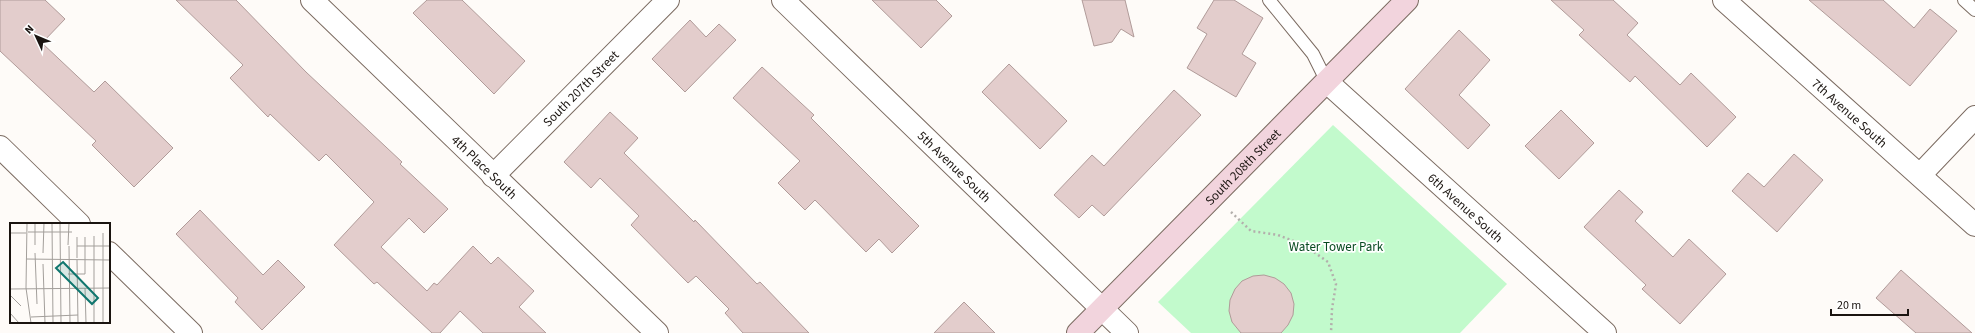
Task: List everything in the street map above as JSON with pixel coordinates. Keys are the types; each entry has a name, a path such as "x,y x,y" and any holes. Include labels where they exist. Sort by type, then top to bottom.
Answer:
{"street":[{"name":"4th Place South","path":"312,0 657,333"},
{"name":"South 207th Street","path":"493,176 668,0"},
{"name":"5th Avenue South","path":"783,0 1101,310 1127,333"},
{"name":"South 208th Street","path":"1078,333 1407,0"},
{"name":"7th Avenue South","path":"1724,0 1975,225"},
{"name":"6th Avenue South","path":"1327,82 1605,333"},
{"path":"1920,175 1975,117"},
{"path":"0,147 78,223"},
{"path":"110,254 191,333"}],"lane":[{"path":"1269,0 1314,54 1327,82"},
{"path":"1964,0 1975,10"}],"path":[{"path":"1214,195 1250,231 1278,235 1304,245 1328,262 1336,284 1332,309 1331,333"}],"green space":[{"name":"Water Tower Park","path":"1333,125 1507,284 1460,333 1191,333 1158,302"}],"building":[{"path":"0,0 45,0 65,19 42,43 94,92 105,81 173,148 134,187 92,145 96,141 0,51"},
{"path":"176,0 236,0 306,72 402,162 400,164 448,209 424,233 409,218 381,247 427,291 434,283 437,285 473,246 491,264 498,257 534,291 519,307 546,333 483,333 460,311 440,333 432,333 377,282 374,284 334,245 374,202 326,154 319,161 270,114 268,117 230,78 243,65"},
{"path":"427,0 462,0 525,61 494,94 413,13"},
{"path":"872,0 936,0 952,16 921,48"},
{"path":"1082,0 1125,0 1134,37 1121,29 1112,42 1094,46"},
{"path":"1214,0 1234,0 1263,18 1242,54 1256,63 1236,97 1187,68 1207,34 1197,28"},
{"path":"1551,0 1613,0 1638,23 1627,35 1680,85 1691,73 1736,117 1707,147 1635,76 1630,82 1579,35 1584,30"},
{"path":"1809,0 1883,0 1914,28 1930,9 1957,31 1910,86"},
{"path":"690,20 706,37 719,24 736,40 685,92 652,59"},
{"path":"1459,30 1490,60 1459,95 1490,125 1468,149 1405,89"},
{"path":"1009,64 1067,121 1040,149 982,92"},
{"path":"762,67 814,115 811,118 919,226 892,253 879,239 866,252 815,200 805,210 778,183 800,161 733,98"},
{"path":"1174,90 1201,115 1104,216 1092,205 1079,218 1054,195 1092,155 1104,166"},
{"path":"1561,110 1594,143 1559,179 1525,146"},
{"path":"610,112 638,138 624,153 694,222 695,220 757,284 760,282 809,333 743,333 725,313 729,309 696,276 688,283 631,225 639,216 600,178 591,188 564,162"},
{"path":"1794,154 1823,180 1777,232 1732,191 1748,173 1764,187"},
{"path":"1619,190 1643,212 1635,221 1673,257 1689,239 1726,274 1680,324 1642,289 1646,285 1584,227"},
{"path":"200,210 263,275 278,260 305,287 262,330 235,302 238,298 176,234"},
{"path":"1901,270 1972,333 1916,333 1876,298"},
{"path":"1264,275 1275,278 1284,284 1291,293 1294,304 1293,315 1288,325 1281,333 1241,333 1232,322 1229,311 1230,300 1235,289 1242,281 1253,276"},
{"path":"964,302 995,333 934,333"}]}
